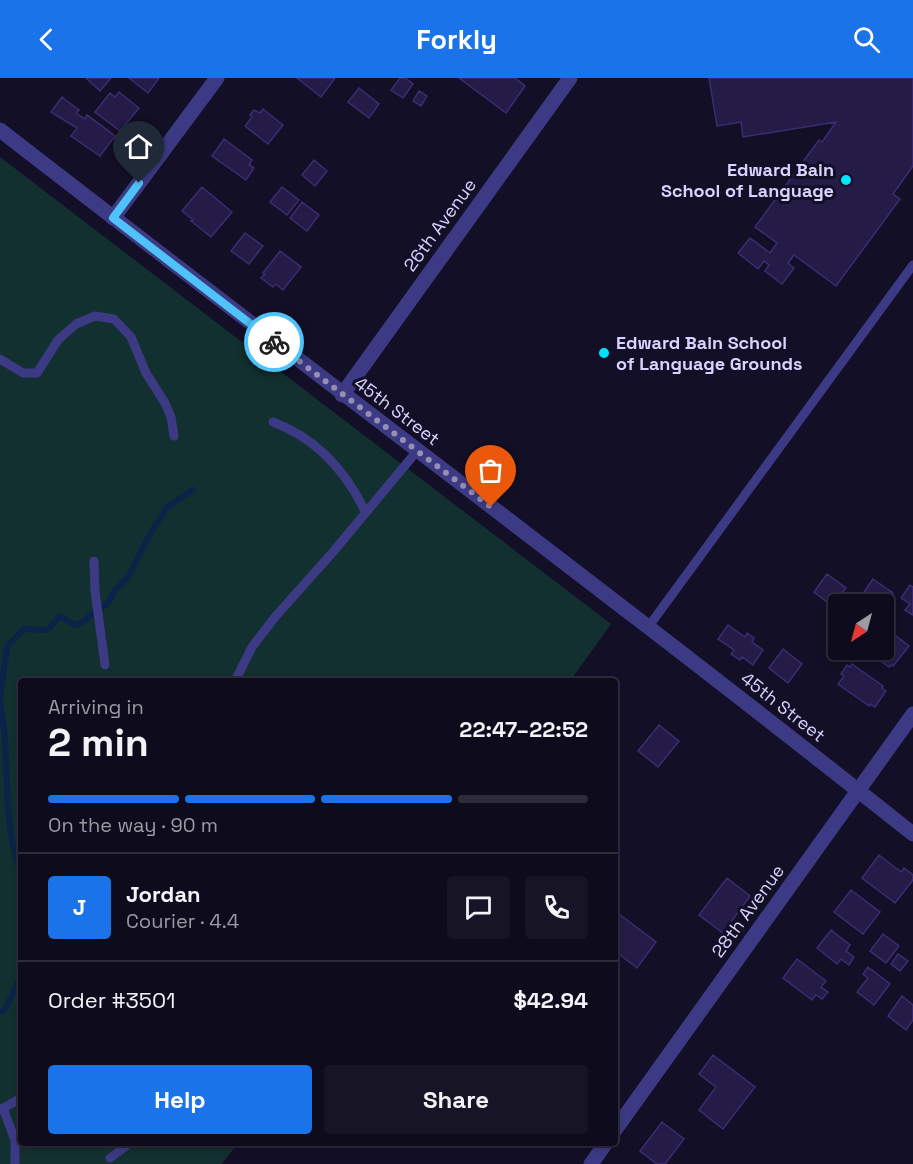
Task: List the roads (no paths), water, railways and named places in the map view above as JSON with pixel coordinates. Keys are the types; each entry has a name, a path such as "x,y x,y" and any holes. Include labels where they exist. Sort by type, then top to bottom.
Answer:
{"street":[{"path":"113,218 217,78"},
{"name":"26th Avenue","path":"342,394 570,78"},
{"name":"45th Street","path":"0,130 342,394 649,626 913,834"},
{"name":"28th Avenue","path":"618,1126 913,714"},
{"path":"591,1164 604,1146"}],"lane":[{"path":"649,626 913,265"},
{"path":"0,359 23,373 37,373 58,340 76,324 95,316 114,319 131,337 146,373 165,403 171,417 174,436"},
{"path":"273,422 293,429 320,449 339,468 355,490 365,511"},
{"path":"236,678 252,647 269,625 417,451"},
{"path":"94,561 95,591 105,665"},
{"path":"15,1164 15,1140 2,1109 18,1100"},
{"path":"110,1158 126,1146"}],"waterway":[{"path":"0,698 7,647 24,629 48,630 59,616 75,625 85,621 91,614 107,604 115,590 129,576 150,534 167,507 193,490"},
{"path":"0,702 10,825 18,862"},
{"path":"0,1012 4,1011 18,982"}],"place":[{"name":"Edward Bain School of Language","path":"846,180"},
{"name":"Edward Bain School of Language Grounds","path":"604,353"}]}
